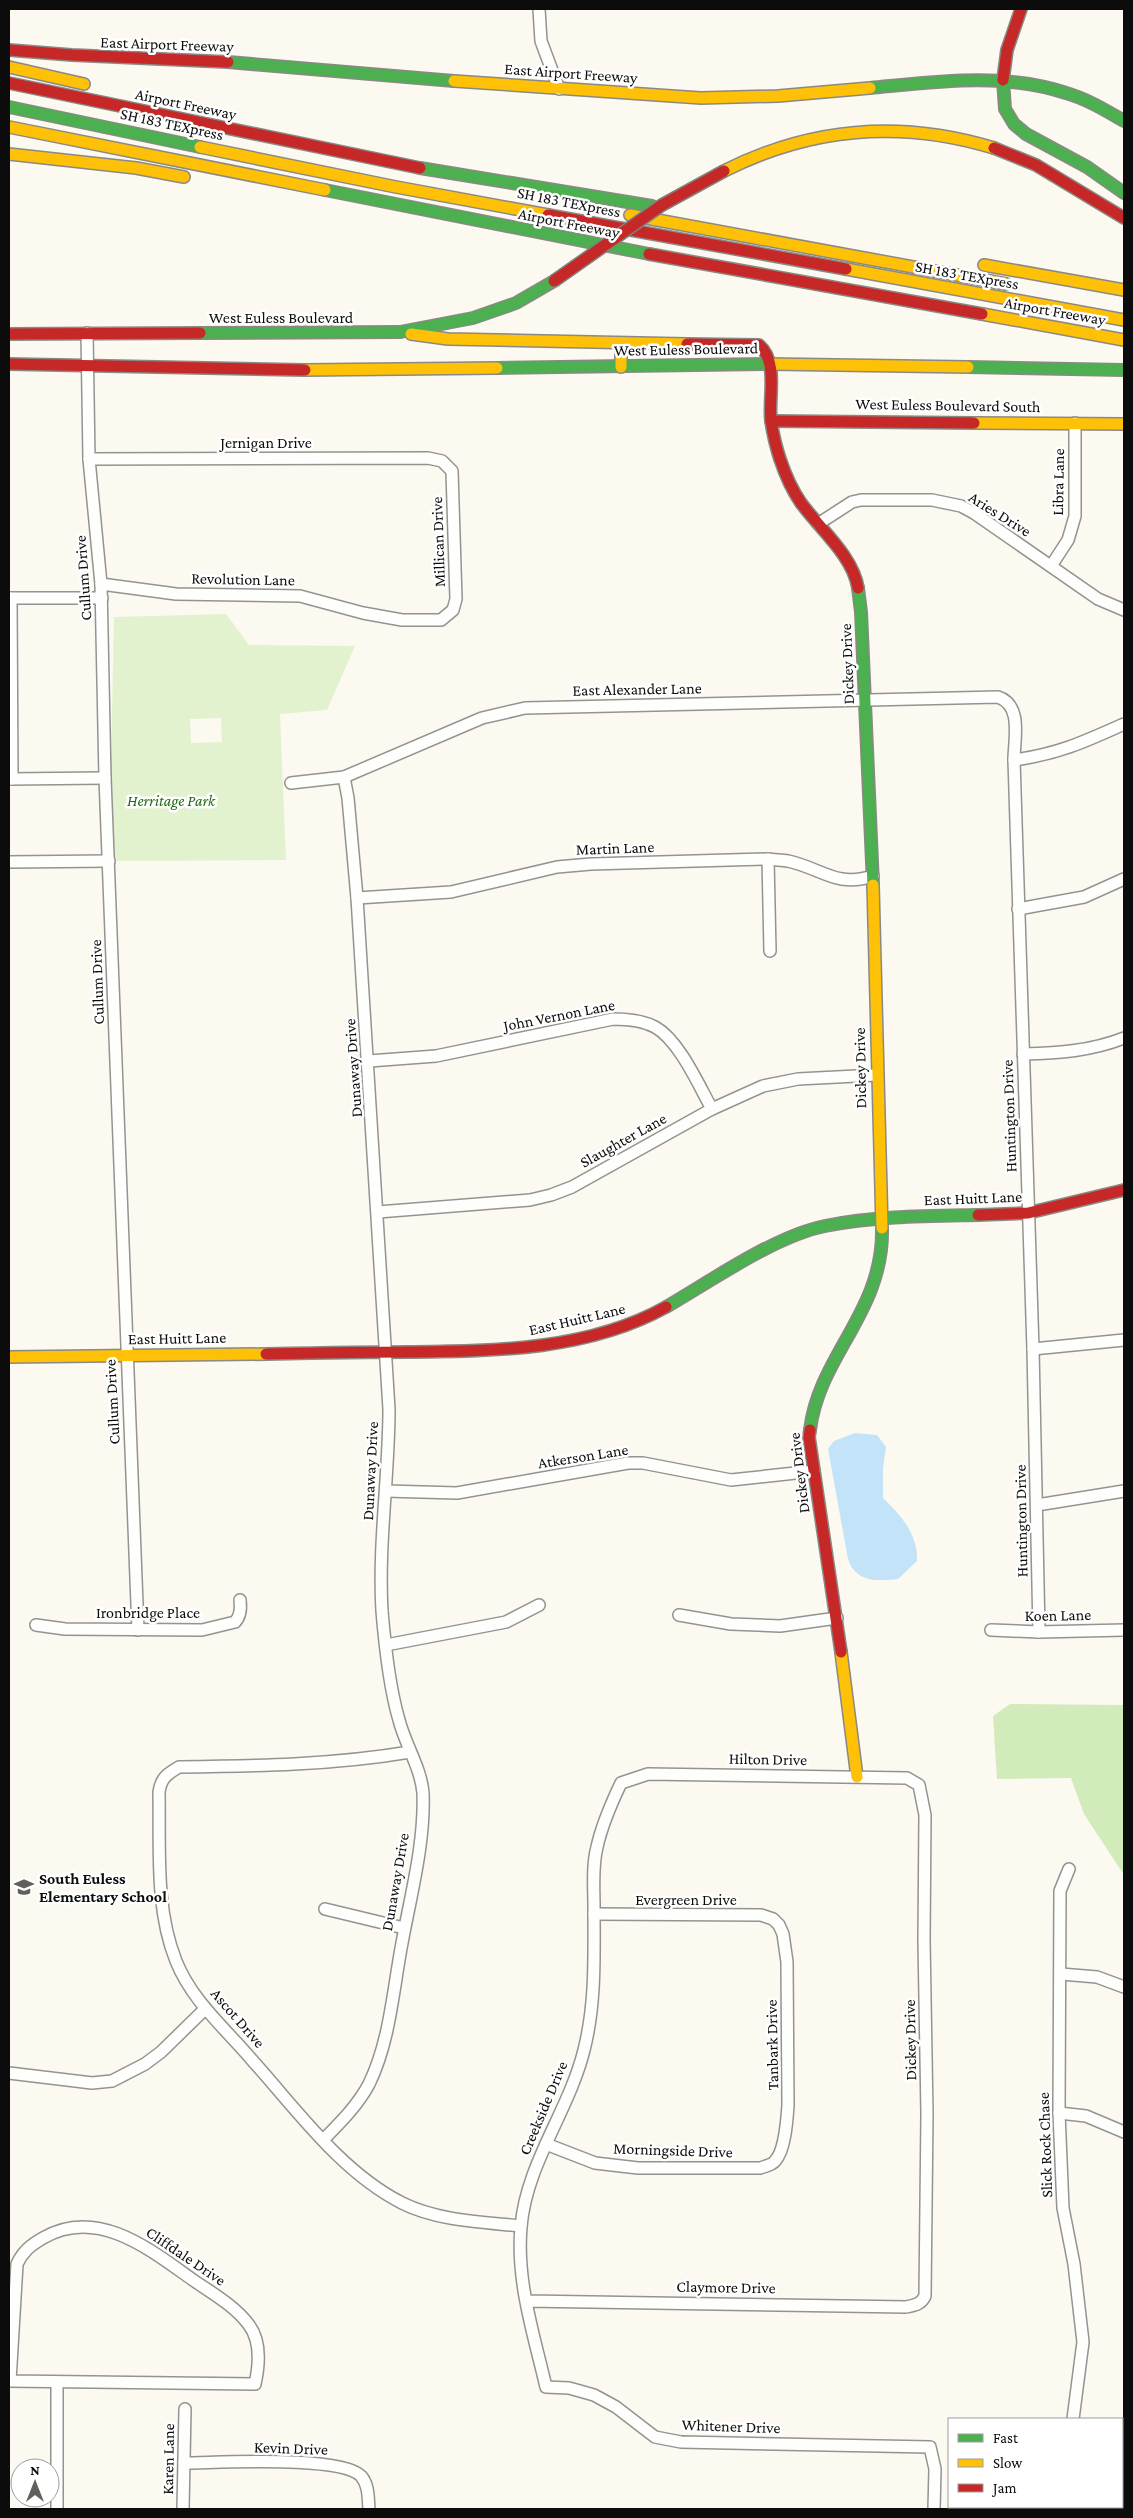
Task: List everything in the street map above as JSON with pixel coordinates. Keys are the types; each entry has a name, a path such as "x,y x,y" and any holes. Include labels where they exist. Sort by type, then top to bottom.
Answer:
{"main road":[{"path":"1021,9 1007,50 1003,80 1004,103 1008,116 1025,134 1045,142 1082,164 1124,193"},
{"name":"East Airport Freeway","path":"9,50 62,56 198,59 559,89 714,98 781,96 907,85 1003,80 1062,90 1108,110 1124,121"},
{"path":"9,67 96,87"},
{"name":"Airport Freeway","path":"9,83 400,165 680,211"},
{"name":"SH 183 TEXpress","path":"9,92 398,173 1021,286"},
{"name":"SH 183 TEXpress","path":"9,107 406,188 1124,320"},
{"name":"Airport Freeway","path":"9,127 423,212 1124,340"},
{"path":"293,129 370,148 400,165"},
{"path":"400,332 473,318 516,303 554,282 662,205 724,171 768,151 809,139 885,131 961,139 1017,158 1050,173 1124,218"},
{"path":"9,154 136,168 194,179"},
{"path":"302,198 350,206 423,212"},
{"name":"Airport Freeway","path":"975,264 1124,290"},
{"name":"West Euless Boulevard","path":"9,334 400,332 448,339 621,343 753,343 766,351 770,364 280,370 87,364 9,364"},
{"path":"621,343 621,367"},
{"path":"770,364 1124,370"},
{"name":"Dickey Drive","path":"770,364 771,421 780,459 790,484 801,503 848,562 856,577 861,612 873,876 876,1075 882,1245 878,1274 861,1315 824,1380 815,1400 809,1437 852,1724 857,1777"},
{"name":"West Euless Boulevard South","path":"771,421 1124,424"},
{"name":"East Huitt Lane","path":"9,1357 386,1352 534,1347 558,1344 640,1321 783,1240 824,1226 881,1218 1028,1213 1124,1190"}],"street":[{"path":"539,9 541,42 559,89"},
{"name":"Cullum Drive","path":"87,334 89,459 102,598 105,778 138,1630"},
{"name":"Libra Lane","path":"1051,566 1068,540 1075,516 1075,423"},
{"name":"Jernigan Drive","path":"89,459 428,458 442,461"},
{"name":"Millican Drive","path":"441,620 453,610 456,599 452,471 442,461"},
{"name":"Aries Drive","path":"818,524 852,502 861,500 932,500 961,506 974,513 1098,599 1124,610"},
{"name":"Revolution Lane","path":"101,584 176,594 300,596 402,620 441,620"},
{"path":"102,598 10,598 11,779 105,778"},
{"name":"East Alexander Lane","path":"291,783 344,777 482,718 525,708 998,697"},
{"name":"Huntington Drive","path":"998,697 1010,703 1014,710 1018,909 1033,1349 1039,1632"},
{"path":"1014,760 1062,751 1124,724"},
{"name":"Dunaway Drive","path":"323,2140 351,2111 369,2084 384,2043 422,1825 423,1791 398,1719 386,1645 381,1574 389,1409 369,1061 357,898 348,798 344,777"},
{"path":"768,859 770,951"},
{"name":"Martin Lane","path":"357,898 451,892 557,867 590,864 768,859 789,861 827,877 849,881 873,876"},
{"path":"9,862 109,861"},
{"path":"1018,909 1084,897 1124,879"},
{"name":"John Vernon Lane","path":"369,1061 436,1056 613,1019 628,1019 656,1027 665,1035 681,1055 712,1109"},
{"path":"1023,1054 1069,1053 1104,1046 1124,1038"},
{"name":"Slaughter Lane","path":"378,1212 530,1200 551,1195 572,1187 712,1109 763,1086 783,1081 876,1075"},
{"path":"1033,1349 1124,1340"},
{"name":"Atkerson Lane","path":"386,1491 457,1493 628,1463 651,1465 731,1480 814,1471"},
{"path":"1037,1505 1124,1491"},
{"name":"Ironbridge Place","path":"36,1625 65,1628 202,1630 235,1622 240,1613 240,1600"},
{"path":"386,1645 506,1622 539,1605"},
{"path":"679,1615 731,1624 780,1626 837,1618"},
{"name":"Koen Lane","path":"992,1630 1039,1632 1124,1630"},
{"name":"Ascot Drive","path":"410,1752 367,1760 285,1765 179,1767 166,1774 161,1782 159,1792 161,1885 166,1927 176,1961 205,2009 323,2140 352,2168 382,2192 404,2204 463,2220 521,2226"},
{"name":"Hilton Drive","path":"621,1783 648,1774 907,1778 915,1781"},
{"name":"Dickey Drive","path":"915,1781 922,1792 925,1815 924,1940 927,2114 925,2296 923,2300"},
{"name":"Creekside Drive","path":"546,2387 527,2301 520,2251 521,2226 532,2177 567,2102 584,2049 594,1987 596,1848 608,1808 621,1783"},
{"name":"Slick Rock Chase","path":"1068,1869 1060,1891 1061,1974 1058,2113 1063,2208 1074,2264 1082,2342 1074,2418"},
{"path":"325,1909 404,1928"},
{"name":"Evergreen Drive","path":"594,1914 761,1915 773,1919 777,1923"},
{"name":"Tanbark Drive","path":"771,2165 779,2156 786,2127 788,2105 787,1962 783,1934 777,1923"},
{"path":"1061,1974 1097,1977 1124,1987"},
{"path":"9,2073 92,2083 112,2081 144,2064 161,2052 205,2009"},
{"path":"1058,2113 1086,2116 1124,2132"},
{"name":"Morningside Drive","path":"546,2144 595,2163 638,2168 742,2169 771,2165"},
{"name":"Cliffdale Drive","path":"10,2381 15,2282 20,2256 26,2249 49,2234 70,2228 100,2228 138,2241 157,2253 236,2312 249,2325 258,2350 255,2384 57,2382"},
{"name":"Claymore Drive","path":"527,2301 906,2307 918,2304 923,2300"},
{"path":"10,2381 57,2382 57,2509"},
{"name":"Whitener Drive","path":"546,2387 570,2388 594,2395 616,2406 655,2437 680,2442 930,2447 935,2469 934,2509"},
{"name":"Karen Lane","path":"183,2509 185,2409"},
{"name":"Kevin Drive","path":"184,2463 319,2463 348,2468 361,2476 367,2486 369,2509"}],"green space":[{"name":"Herritage Park","path":"226,614 249,645 355,646 327,710 280,714 286,860 109,861 114,617","holes":["221,718 222,742 191,743 190,719"]},
{"path":"1010,1704 1124,1705 1124,1875 1084,1814 1071,1778 997,1779 993,1716"}],"water":[{"path":"855,1433 877,1435 886,1447 883,1468 883,1498 908,1526 915,1543 917,1561 898,1579 868,1579 856,1573 848,1559 828,1449 834,1441"}],"traffic: fast":[{"path":"228,62 454,81"},
{"path":"870,88 968,80 1018,83 1074,95 1124,121"},
{"path":"1003,80 1005,109 1014,124 1026,134 1087,167 1124,193"},
{"path":"9,107 200,147"},
{"path":"420,168 652,206"},
{"path":"325,190 649,254"},
{"path":"400,332 473,318 516,303 554,281"},
{"path":"200,333 400,332"},
{"path":"497,368 770,364"},
{"path":"968,367 1124,370"},
{"path":"858,588 861,612 873,885"},
{"path":"666,1307 744,1260 785,1239 806,1231 825,1226 882,1218 978,1215"},
{"path":"810,1430 816,1403 825,1379 873,1284 880,1258 882,1228"}],"traffic: slow":[{"path":"9,67 84,84"},
{"path":"454,81 701,98 778,96 870,88"},
{"path":"9,127 325,190"},
{"path":"724,171 757,156 790,145 823,137 857,132 891,131 925,134 960,139 994,148"},
{"path":"200,147 396,187 548,215"},
{"path":"9,154 136,168 184,177"},
{"path":"630,215 1006,284"},
{"path":"984,265 1124,290"},
{"path":"846,269 1124,320"},
{"path":"982,314 1124,340"},
{"path":"411,334 448,339 687,344"},
{"path":"621,343 621,367"},
{"path":"770,364 968,367"},
{"path":"305,370 497,368"},
{"path":"974,423 1124,424"},
{"path":"873,885 882,1228"},
{"path":"9,1357 266,1354"},
{"path":"841,1652 857,1777"}],"traffic: jam":[{"path":"1003,80 1007,50 1021,9"},
{"path":"9,50 72,55 228,62"},
{"path":"9,83 420,168"},
{"path":"994,148 1036,165 1124,218"},
{"path":"554,281 662,205 724,171"},
{"path":"548,215 846,269"},
{"path":"649,254 982,314"},
{"path":"9,334 200,333"},
{"path":"687,344 759,345 765,352 771,370 771,421 784,470 801,503 835,543 850,565 858,588"},
{"path":"9,364 305,370"},
{"path":"771,421 974,423"},
{"path":"978,1215 1028,1213 1124,1190"},
{"path":"266,1354 443,1352 509,1349 574,1340 606,1332 666,1307"},
{"path":"810,1430 809,1437 841,1652"}],"place":[{"name":"South Euless Elementary School","path":"24,1887"}]}
